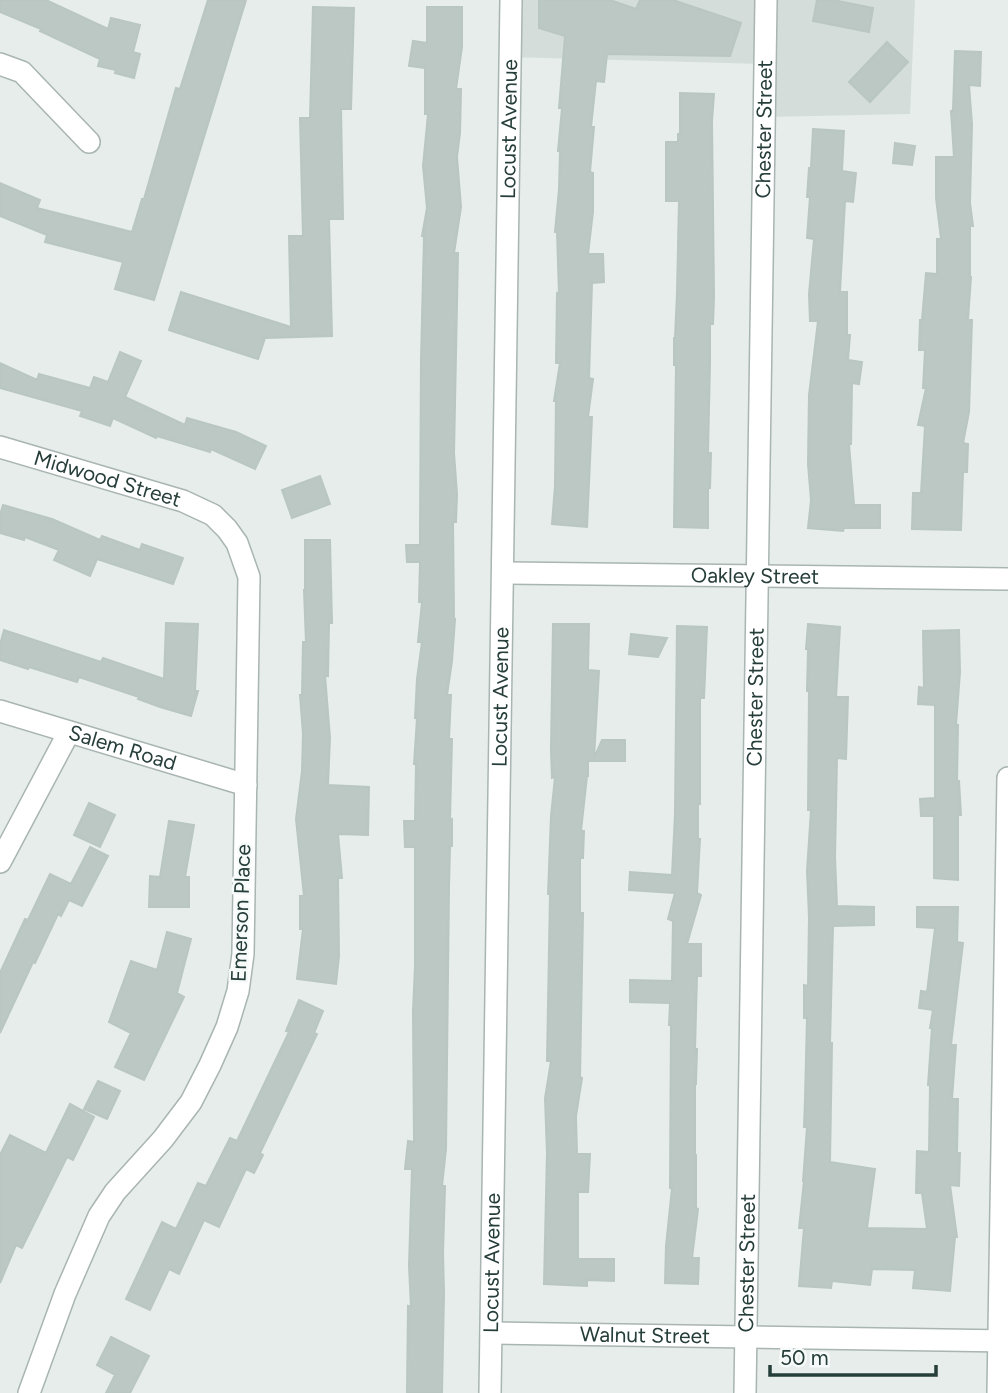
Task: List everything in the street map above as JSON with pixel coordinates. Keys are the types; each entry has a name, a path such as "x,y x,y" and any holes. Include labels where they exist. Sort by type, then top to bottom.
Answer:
{"street":[{"name":"Locust Avenue","path":"490,1393 511,0"},
{"name":"Chester Street","path":"745,1393 766,0"},
{"path":"0,64 22,72 89,142"},
{"name":"Midwood Street","path":"0,447 183,501 213,515"},
{"name":"Emerson Place","path":"29,1393 65,1294 99,1216 115,1192 163,1139 191,1102 227,1027 239,991 243,954 248,577 237,544 213,515"},
{"name":"Oakley Street","path":"503,573 1008,579"},
{"name":"Salem Road","path":"0,711 246,785"},
{"path":"0,862 69,732"},
{"path":"999,1393 1004,1341 1008,778"},
{"name":"Walnut Street","path":"491,1333 1004,1341"}],"shaded area":[{"path":"511,0 915,0 910,114 764,117 764,64 510,57"}],"building":[{"path":"0,0 46,0 108,29 111,18 140,25 133,52 140,54 134,78 98,66 100,59 0,12"},
{"path":"208,0 246,0 154,300 115,289 123,262 45,242 47,235 0,216 0,183 40,200 37,208 132,232 176,88 180,89"},
{"path":"539,0 610,0 636,9 640,0 673,0 741,23 730,56 607,54 604,82 596,81 591,127 594,127 590,172 593,173 593,212 588,254 603,254 604,282 592,283 589,378 593,379 588,417 592,417 587,527 552,524 555,486 554,401 560,363 556,363 557,293 559,294 555,232 562,108 559,108 565,36 539,28"},
{"path":"817,0 833,0 873,8 869,32 813,21"},
{"path":"313,7 354,8 351,109 341,109 343,219 329,219 332,336 265,338 258,359 169,330 181,292 291,327 289,236 303,236 300,118 310,118"},
{"path":"427,7 462,7 462,47 456,89 461,89 457,157 461,207 454,253 458,253 454,453 457,494 456,522 453,522 455,619 447,695 451,695 449,739 452,739 452,846 449,887 446,1149 442,1186 445,1186 442,1393 407,1393 412,1169 405,1169 408,1141 414,1142 415,847 405,847 404,821 415,821 415,718 422,642 418,642 422,602 419,602 420,562 407,562 406,545 420,545 422,236 427,208 423,166 428,114 425,114 425,68 409,66 413,41 427,43"},
{"path":"887,42 908,62 870,102 849,82"},
{"path":"955,51 981,52 980,86 969,85 972,124 970,203 973,226 970,226 968,320 972,320 969,412 963,443 968,444 967,472 963,472 961,530 912,529 913,493 921,493 925,426 918,425 926,388 923,388 925,350 919,350 920,320 926,273 937,274 937,239 941,239 936,198 936,157 954,157 951,111"},
{"path":"680,93 714,94 714,297 713,324 710,324 708,453 711,453 708,528 674,527 674,338 679,201 666,201 666,142 678,142"},
{"path":"813,129 844,131 842,171 856,173 853,202 845,201 840,292 847,292 847,335 850,335 848,360 862,362 859,384 852,383 849,444 854,505 880,505 880,528 844,528 843,531 808,528 811,500 808,464 809,395 818,321 810,321 809,294 814,239 807,238 810,197 807,197"},
{"path":"895,143 915,146 912,165 893,163"},
{"path":"120,352 141,361 125,397 185,425 187,418 236,432 266,446 255,469 211,449 210,452 157,436 156,438 113,418 110,426 80,416 82,411 0,388 0,363 37,380 39,374 90,388 94,377 108,382"},
{"path":"320,476 330,504 292,518 282,490"},
{"path":"3,505 52,519 100,540 102,536 140,550 142,544 183,558 173,584 97,559 90,576 54,560 59,550 25,537 24,540 0,533"},
{"path":"305,540 330,540 332,623 329,623 328,676 325,675 330,738 328,785 369,787 368,835 338,834 342,878 338,878 339,956 336,984 297,979 303,929 300,929 300,896 304,896 296,819 302,771 300,695 303,642 306,642"},
{"path":"166,623 198,624 195,691 198,691 191,716 79,677 77,682 0,660 4,630 101,662 103,658 164,679"},
{"path":"553,624 589,624 588,670 599,671 594,758 602,740 625,740 625,761 588,761 581,831 584,831 583,858 580,858 580,913 583,913 582,1078 576,1116 577,1154 590,1154 588,1192 578,1192 578,1259 614,1259 614,1281 587,1280 587,1286 544,1284 547,1153 545,1098 551,1061 547,1061 548,894 555,777 552,778 551,751"},
{"path":"808,624 840,627 836,697 848,697 846,759 837,758 837,906 874,907 874,925 833,926 830,1162 875,1169 867,1228 927,1229 922,1193 916,1193 917,1151 929,1152 928,1085 933,1010 919,1008 921,991 927,992 935,928 917,927 917,907 958,907 957,942 963,943 951,1045 956,1045 952,1099 958,1099 957,1153 960,1153 959,1186 950,1185 957,1237 950,1291 913,1288 915,1270 872,1269 870,1285 832,1281 831,1288 799,1286 804,1228 799,1228 807,1127 804,1127 807,1018 804,1018 804,985 808,986 807,871 811,810 808,810"},
{"path":"677,626 707,627 704,698 700,698 700,839 697,893 701,895 687,944 701,944 701,976 697,976 695,1049 698,1209 692,1258 699,1258 698,1284 665,1283 672,1188 670,1003 630,1002 630,980 672,981 673,921 668,919 675,893 629,890 630,872 672,875"},
{"path":"959,630 960,672 956,725 957,781 961,815 958,815 958,880 934,878 934,816 921,816 920,799 935,798 935,705 918,704 919,687 924,688 923,631"},
{"path":"631,634 667,638 658,657 629,654"},
{"path":"89,803 115,815 100,847 74,835"},
{"path":"169,821 194,825 185,877 189,877 189,907 149,907 150,876 160,877"},
{"path":"90,847 108,856 82,906 69,900 61,916 58,914 0,1033 0,973 25,919 28,920 50,874 71,884"},
{"path":"167,932 191,939 177,993 184,997 144,1080 115,1067 131,1033 109,1022 131,961 157,970"},
{"path":"299,1000 323,1011 314,1033 317,1034 260,1153 263,1155 254,1173 246,1169 219,1227 204,1220 179,1274 169,1269 150,1310 126,1299 162,1222 176,1229 198,1183 206,1186 230,1138 237,1141 289,1032 286,1031"},
{"path":"98,1081 120,1091 107,1119 84,1109"},
{"path":"70,1104 94,1117 73,1160 67,1157 22,1248 16,1245 0,1283 0,1155 10,1135 46,1153"},
{"path":"111,1337 149,1356 130,1393 106,1393 115,1375 97,1365"}]}
